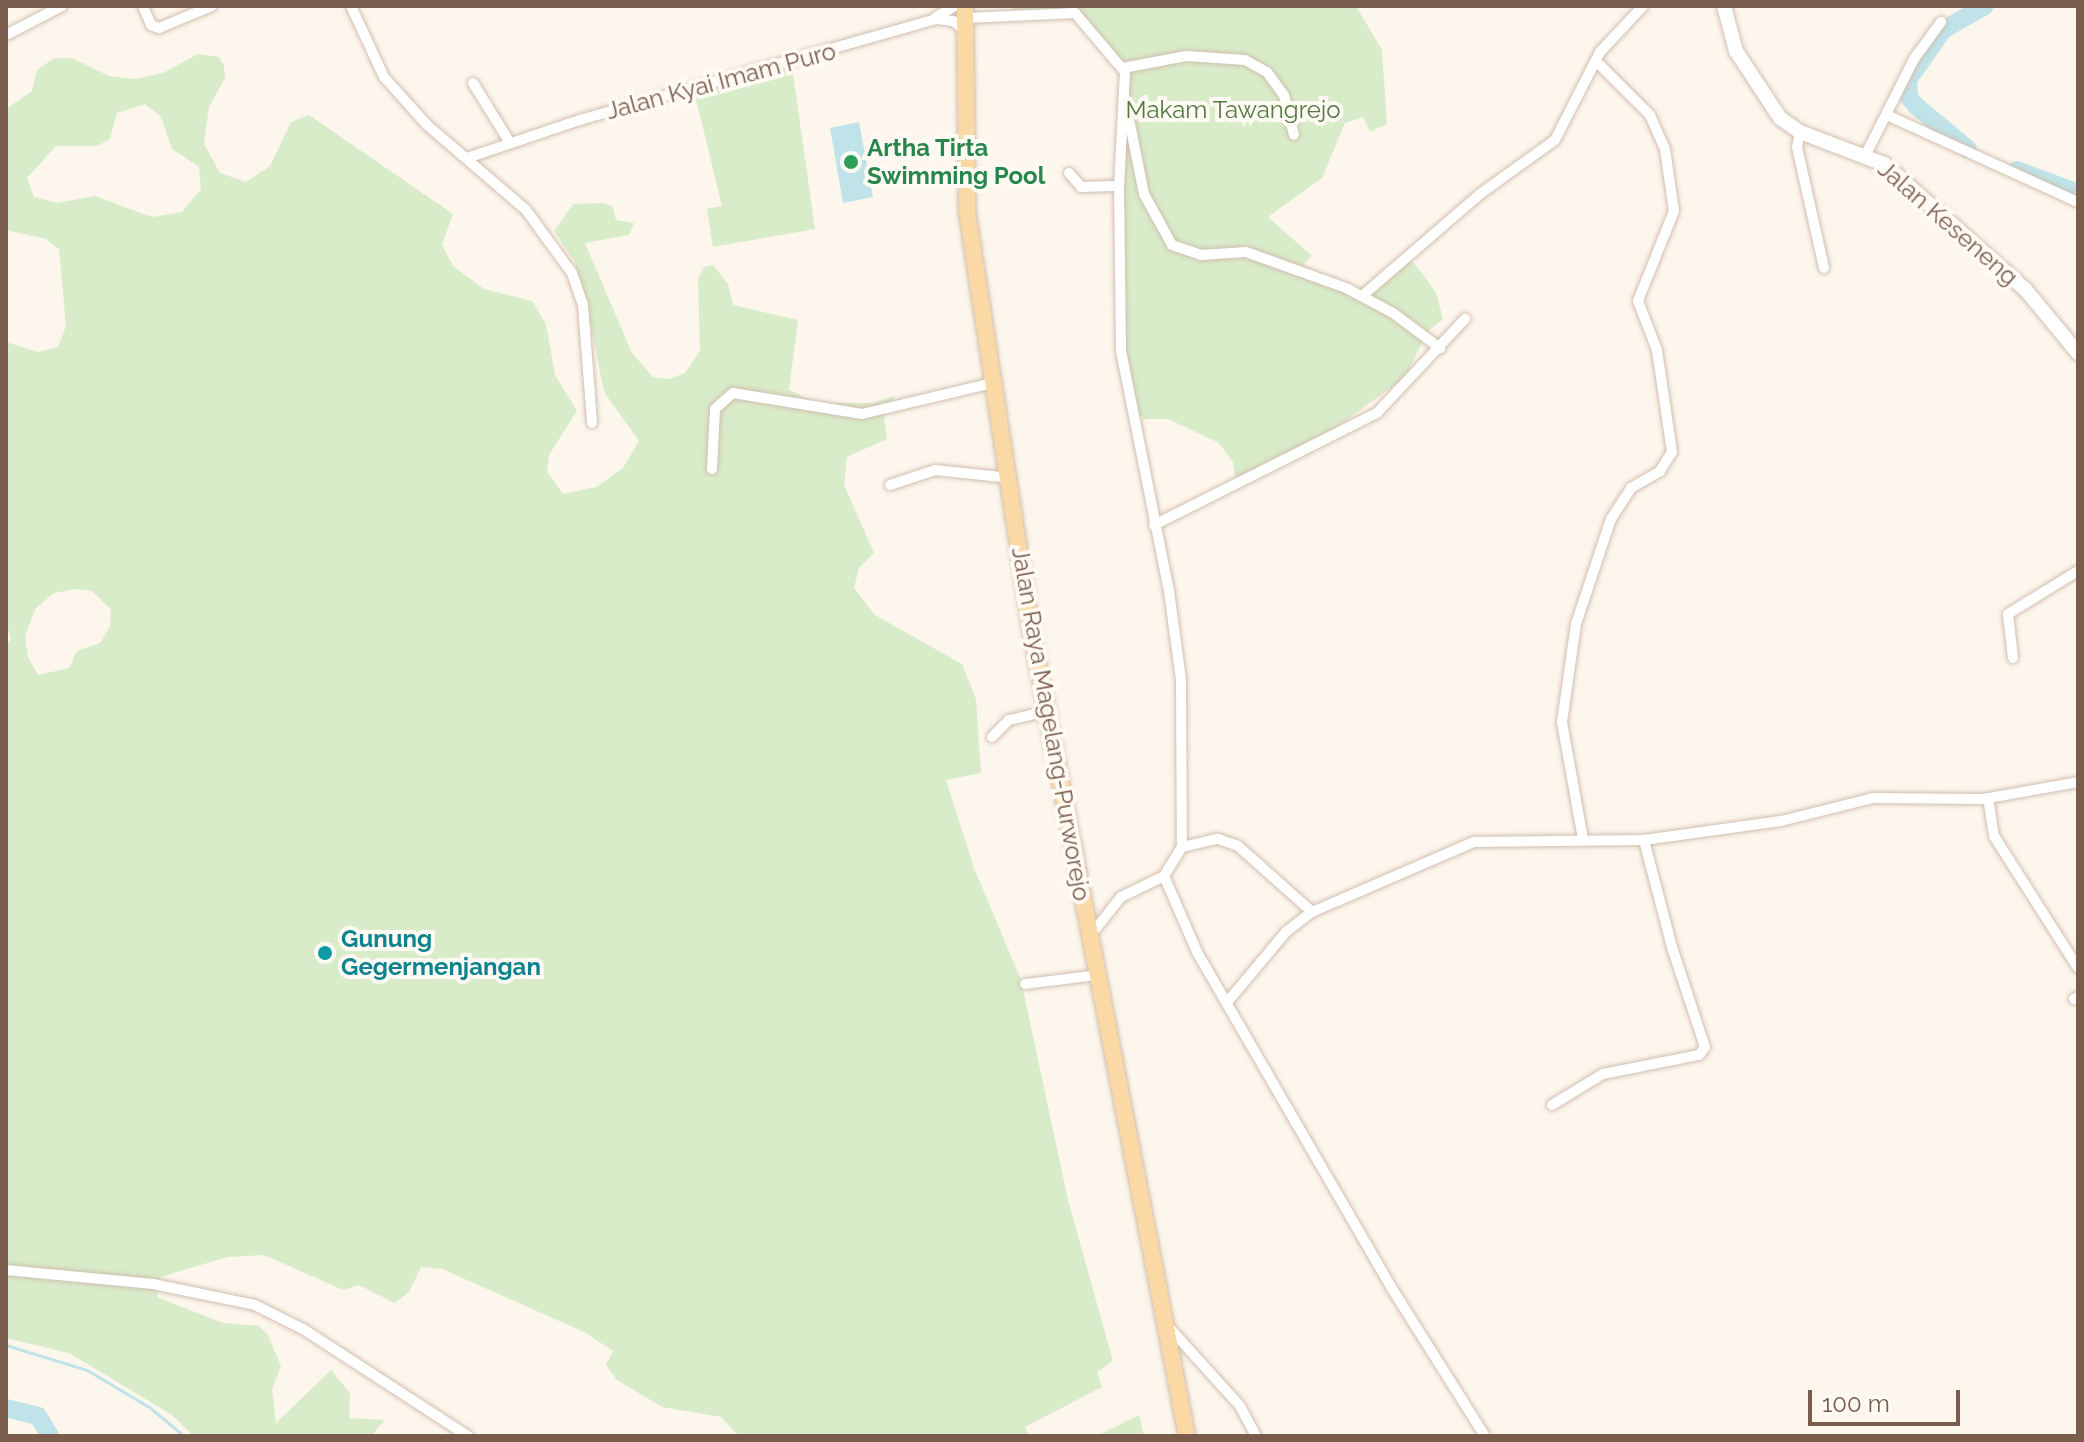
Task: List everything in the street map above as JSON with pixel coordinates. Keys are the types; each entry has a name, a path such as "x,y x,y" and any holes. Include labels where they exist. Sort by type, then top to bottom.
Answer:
{"main road":[{"name":"Jalan Raya Magelang-Purworejo","path":"962,10 968,39 967,211 1011,478 1045,712 1187,1436"}],"street":[{"path":"6,35 62,6"},
{"path":"143,6 151,25 159,28 212,6"},
{"path":"351,6 384,77 427,125 526,210 572,273 583,305 592,423"},
{"path":"1362,296 1480,194 1555,140 1600,52 1643,6"},
{"name":"Jalan Keseneng","path":"1724,6 1736,51 1750,77 1780,118 1800,132 1866,154 2008,272 2078,353"},
{"path":"962,10 1075,13 1123,68 1125,98 1144,194 1172,245 1201,255 1246,252 1362,296 1440,348"},
{"name":"Jalan Kyai Imam Puro","path":"467,158 509,141 962,10"},
{"path":"927,22 953,21 968,39"},
{"path":"1866,154 1889,116 1914,59 1941,22"},
{"path":"1123,68 1186,56 1245,60 1267,72 1284,95 1294,135"},
{"path":"1583,839 1562,722 1576,624 1611,519 1631,488 1660,471 1672,452 1657,350 1638,301 1674,211 1665,149 1650,115 1597,62"},
{"path":"473,83 509,141"},
{"path":"1088,938 1121,897 1164,876 1182,847 1180,660 1122,361 1119,186 1125,98"},
{"path":"1889,116 2078,202"},
{"path":"1800,132 1797,147 1824,268"},
{"path":"1069,173 1085,188 1119,186"},
{"path":"1154,525 1377,413 1465,319"},
{"path":"712,469 715,409 733,393 862,414 996,382"},
{"path":"890,485 935,470 1011,478"},
{"path":"2013,658 2008,614 2078,571"},
{"path":"992,737 1009,720 1045,712"},
{"path":"1229,1000 1286,932 1312,912 1474,842 1644,840 1781,821 1873,798 1988,798 2078,782"},
{"path":"1988,798 1994,836 2078,968"},
{"path":"1182,847 1218,839 1238,846 1312,912"},
{"path":"1552,1105 1603,1074 1699,1055 1705,1047 1672,947 1644,840"},
{"path":"1164,876 1197,952 1229,1000 1391,1287 1485,1436"},
{"path":"1025,984 1098,975"},
{"path":"6,1270 153,1284 255,1305 303,1329 468,1436"},
{"path":"1165,1322 1221,1382 1251,1421 1256,1436"}],"green space":[{"name":"Makam Tawangrejo","path":"1011,6 1356,6 1382,50 1387,124 1370,132 1363,117 1345,123 1322,178 1268,217 1312,256 1304,263 1309,273 1365,290 1408,257 1422,273 1436,293 1443,319 1428,331 1405,377 1296,457 1235,478 1233,462 1219,443 1168,419 1145,419 1134,412 1126,367 1121,65 1072,8 1019,13"},
{"path":"198,54 219,57 225,78 209,107 204,144 220,173 246,182 270,166 291,122 309,115 453,214 442,244 453,266 484,289 532,301 546,324 555,375 577,411 549,455 547,472 563,494 596,487 623,468 639,441 604,392 585,295 575,262 554,231 573,204 604,203 613,207 616,220 634,223 629,235 585,243 632,353 653,377 669,379 685,373 700,351 698,279 704,267 713,265 728,284 733,305 798,320 789,390 818,403 873,403 895,396 884,417 887,439 847,457 844,485 874,553 859,568 854,588 875,615 962,664 976,699 981,773 946,780 974,868 1021,980 1068,1200 1113,1361 1097,1372 1102,1387 1025,1427 1029,1436 739,1436 721,1417 662,1407 617,1380 606,1365 613,1351 586,1333 442,1269 421,1267 409,1292 395,1303 359,1285 343,1290 264,1255 228,1257 160,1277 157,1297 223,1323 259,1326 268,1335 281,1366 272,1389 276,1423 331,1370 350,1393 349,1418 385,1420 371,1436 193,1436 172,1415 69,1353 6,1338 6,646 11,639 6,622 6,342 38,352 58,347 66,326 59,249 46,239 6,230 6,109 32,91 37,70 54,58 72,58 109,76 135,79 163,73","holes":["145,104 161,117 172,149 199,167 201,189 182,212 152,217 95,196 57,203 34,197 27,178 56,146 97,146 110,139 117,113","77,589 92,591 111,610 110,626 100,643 77,651 69,668 38,675 28,657 25,636 35,609 54,593"]},
{"path":"792,67 815,229 713,247 707,209 722,206 694,91"},
{"path":"1139,1415 1144,1436 1097,1436"}],"water":[{"name":"Artha Tirta Swimming Pool","path":"859,122 873,197 843,203 830,128"}],"waterway":[{"path":"1968,149 1916,106 1909,97 1908,80 1943,30 1985,6"},
{"path":"2017,170 2078,193"},
{"path":"6,1345 87,1370 149,1407 184,1436"},
{"path":"6,1408 38,1416 50,1436"}],"place":[{"name":"Artha Tirta Swimming Pool","path":"851,162"},
{"name":"Gunung Gegermenjangan","path":"325,953"}]}
